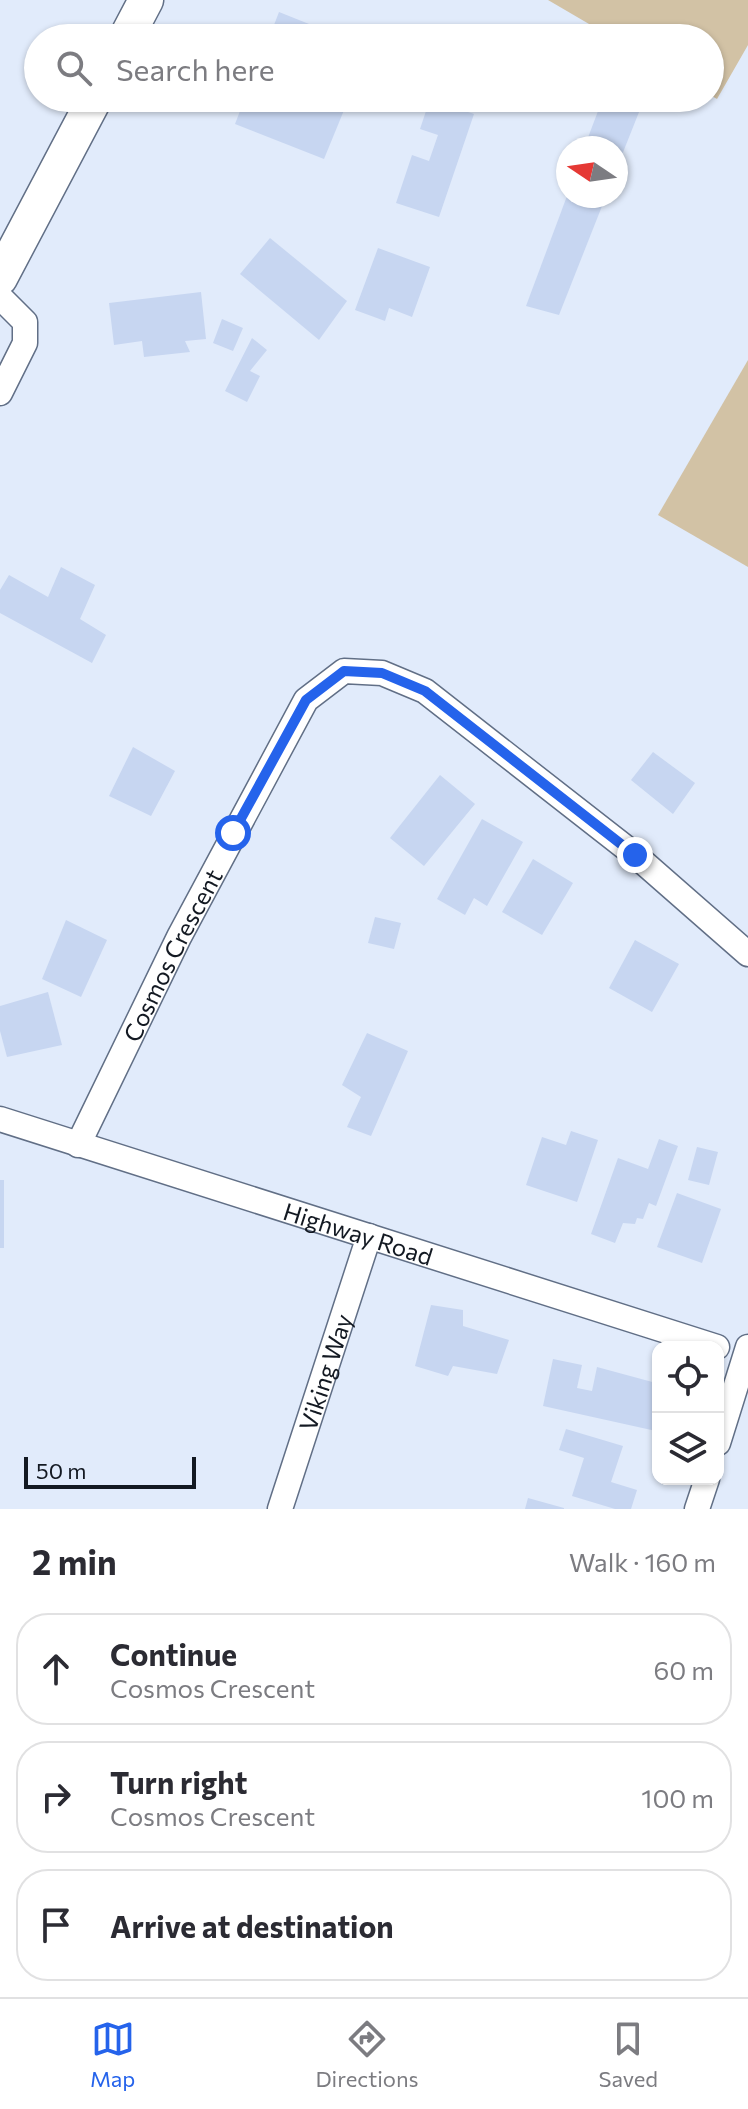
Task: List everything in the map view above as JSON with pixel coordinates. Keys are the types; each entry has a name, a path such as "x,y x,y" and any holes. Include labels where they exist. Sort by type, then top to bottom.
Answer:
{"main road":[{"path":"133,24 146,0"},
{"path":"0,278 88,112"}],"street":[{"path":"0,297 25,322 25,343 0,393"},
{"name":"Cosmos Crescent","path":"78,1145 179,937 306,700 344,671 382,673 425,691 635,855 748,954"},
{"name":"Highway Road","path":"0,1119 698,1341"},
{"name":"Viking Way","path":"280,1509 369,1236"},
{"name":"Highway Road","path":"724,1349 747,1354"},
{"path":"724,1425 747,1354"},
{"path":"697,1509 705,1485"}],"shaded area":[{"path":"548,0 748,0 748,45 724,87 724,24 589,24"},
{"path":"748,360 748,567 658,515"}],"building":[{"path":"279,12 309,24 274,24"},
{"path":"240,112 343,112 324,159 235,124"},
{"path":"426,112 474,114 439,217 396,203 412,155 429,161 438,135 420,129"},
{"path":"598,112 639,112 628,140 628,136 589,136"},
{"path":"563,208 601,208 559,315 526,306"},
{"path":"270,238 347,301 319,340 240,274"},
{"path":"378,248 430,267 412,317 389,308 385,321 355,310"},
{"path":"201,292 206,339 185,341 190,352 144,357 142,341 114,345 109,303"},
{"path":"222,319 243,328 233,351 213,343"},
{"path":"252,338 267,350 250,371 260,376 247,402 225,391"},
{"path":"61,567 95,585 80,619 106,635 92,663 0,613 0,590 9,575 48,597"},
{"path":"133,747 175,771 151,816 109,796"},
{"path":"653,752 695,783 673,814 631,780"},
{"path":"440,775 475,804 424,866 390,838"},
{"path":"482,819 523,842 487,906 474,898 465,915 437,899"},
{"path":"533,859 573,883 542,935 502,912"},
{"path":"375,917 401,923 394,949 368,943"},
{"path":"66,920 107,940 81,997 42,979"},
{"path":"635,940 679,964 652,1012 609,988"},
{"path":"48,992 62,1045 7,1057 0,1031 0,1006"},
{"path":"367,1033 408,1051 371,1136 347,1127 361,1097 342,1085"},
{"path":"571,1131 598,1140 577,1202 526,1185 542,1137 566,1145"},
{"path":"659,1139 678,1146 656,1206 649,1203 643,1219 637,1218 635,1224 623,1223 615,1243 591,1234 618,1158 648,1169"},
{"path":"697,1147 718,1152 709,1185 688,1180"},
{"path":"0,1180 4,1180 4,1248 0,1248"},
{"path":"677,1193 721,1209 702,1263 657,1247"},
{"path":"431,1305 463,1310 463,1326 509,1340 497,1374 453,1366 448,1376 415,1366"},
{"path":"553,1359 582,1365 577,1388 592,1391 597,1367 652,1382 652,1430 543,1406"},
{"path":"566,1429 623,1446 611,1482 637,1490 631,1509 615,1509 572,1496 584,1458 559,1450"},
{"path":"528,1498 564,1508 564,1509 525,1509"}],"route":[{"path":"233,833 306,700 344,671 382,673 425,691 635,855"}]}
